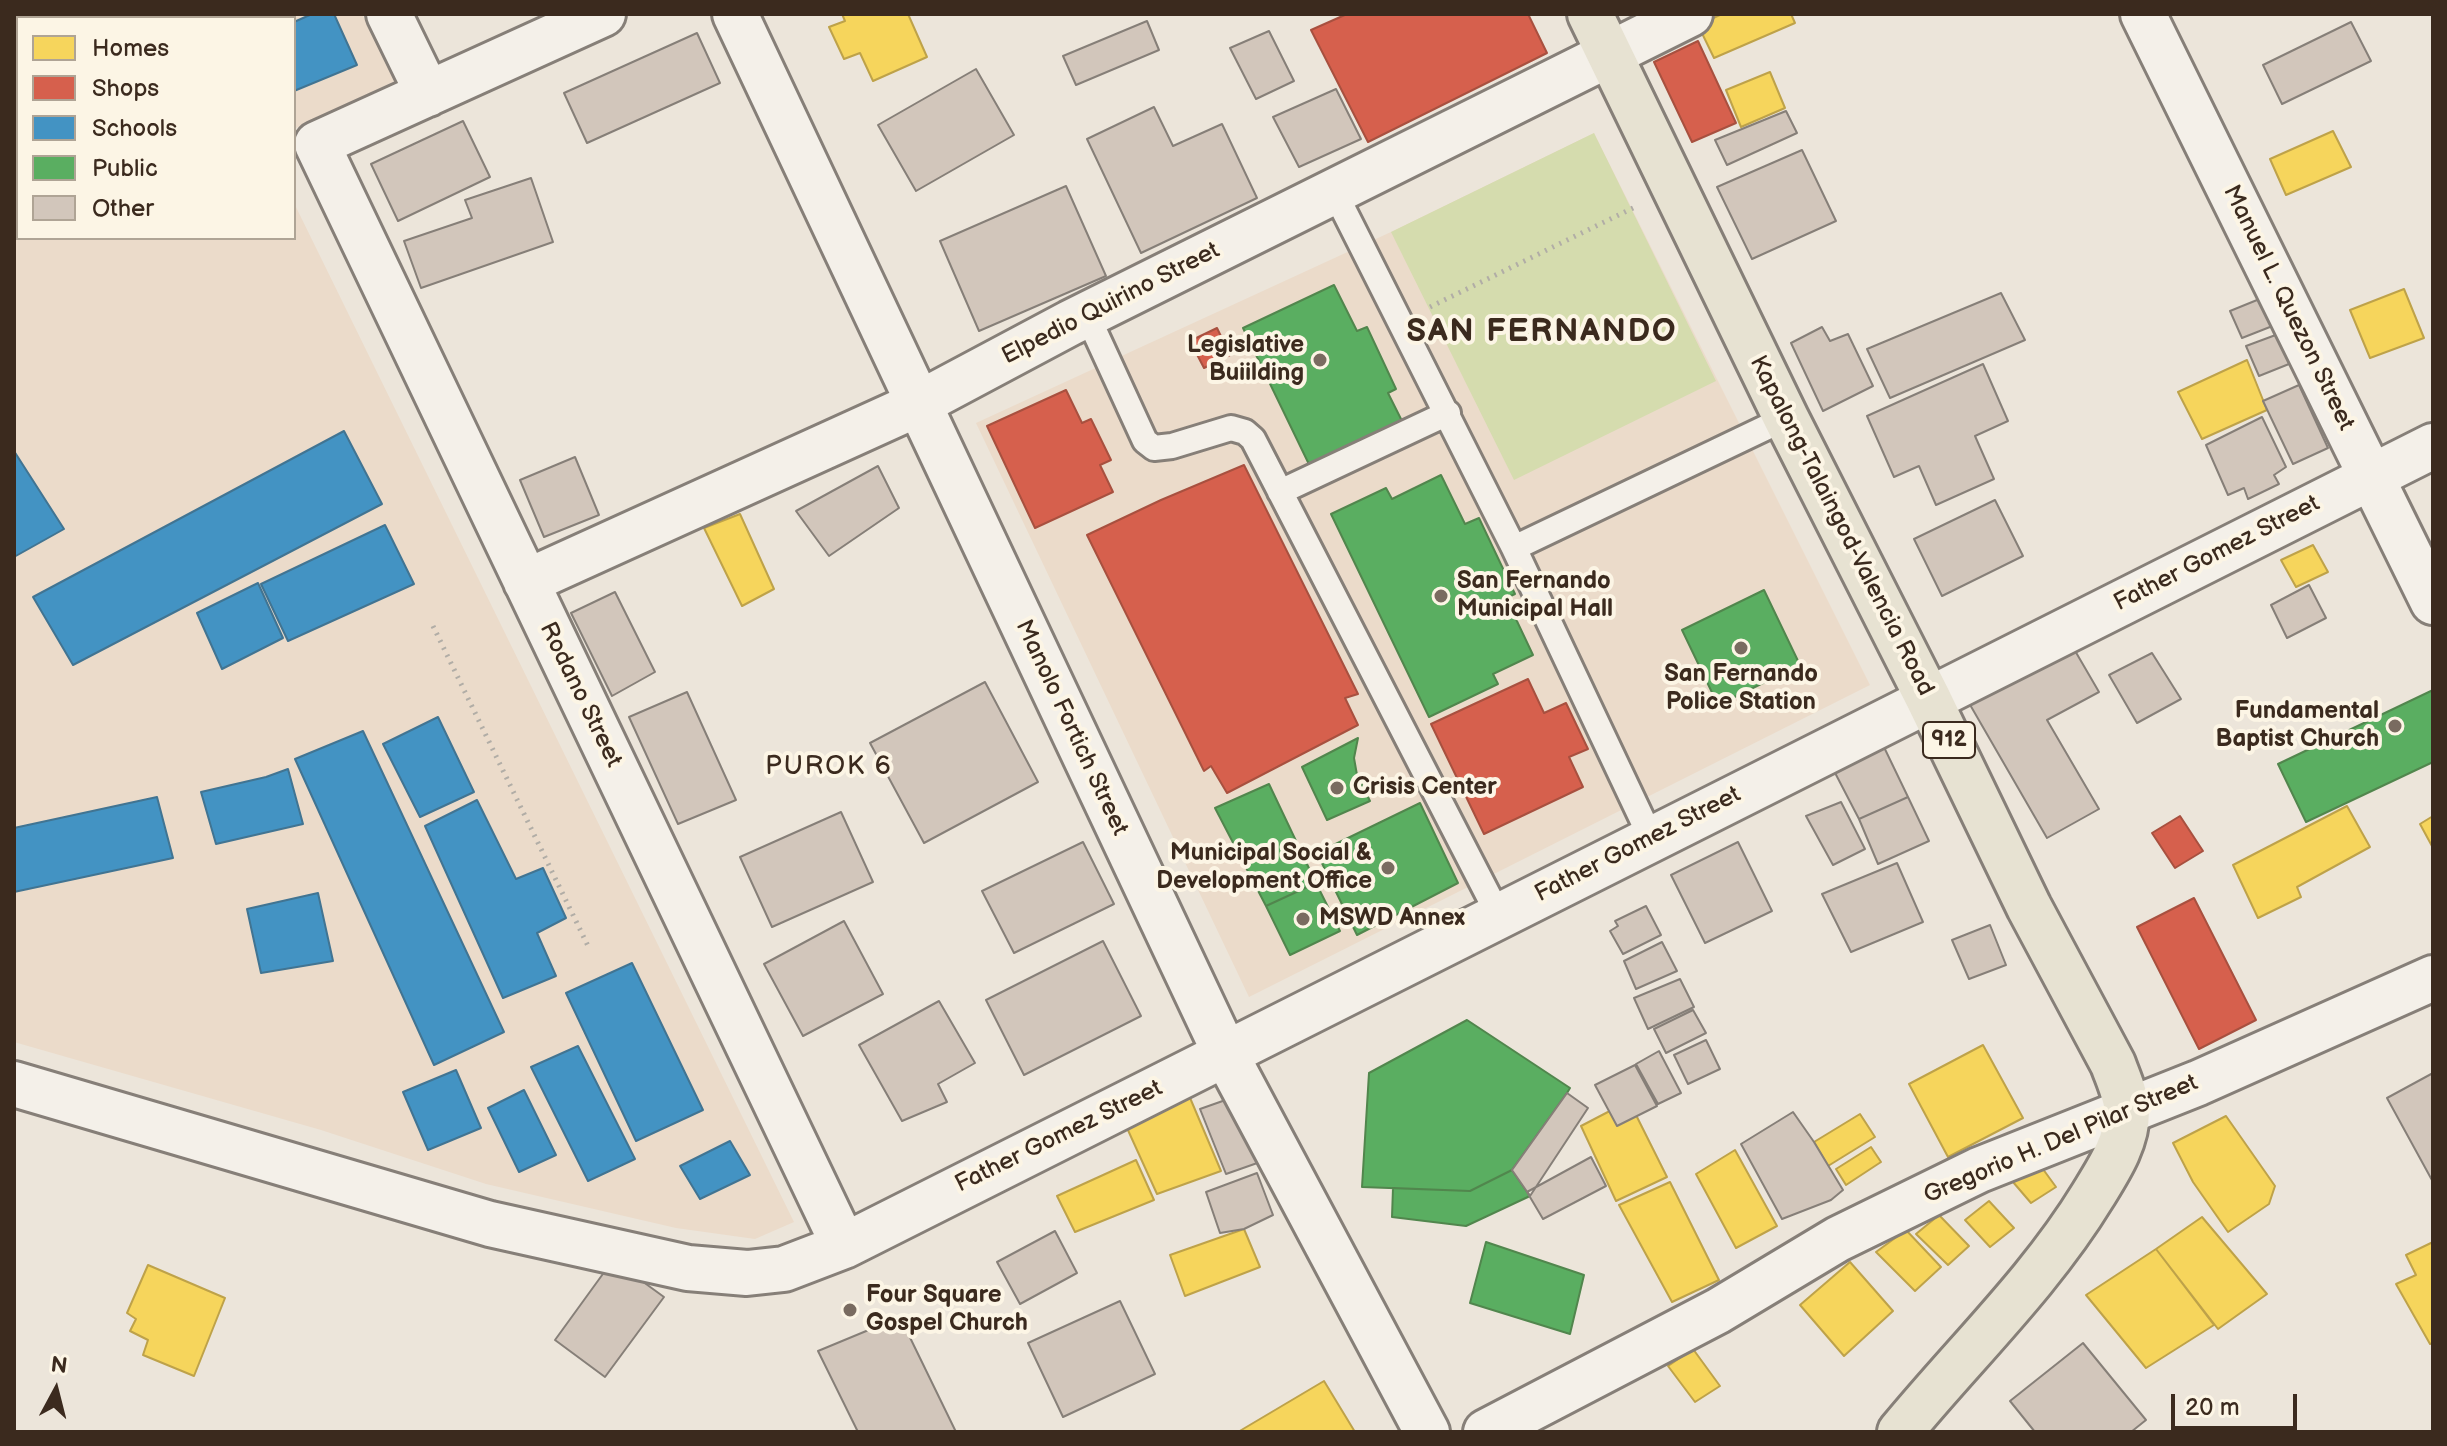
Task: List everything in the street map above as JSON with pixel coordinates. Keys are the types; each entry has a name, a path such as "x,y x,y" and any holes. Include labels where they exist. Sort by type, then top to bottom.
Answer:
{"highway":[{"name":"Kapalong-Talaingod-Valencia Road","path":"1590,14 2029,907 2113,1064 2127,1110 2122,1140 2114,1162 2072,1229 2040,1273 1900,1432"}],"street":[{"path":"389,14 428,94 603,14"},
{"name":"Manolo Fortich Street","path":"735,14 1226,1055 1427,1432"},
{"name":"Elpedio Quirino Street","path":"526,582 918,404 1087,315 1690,14"},
{"name":"Manuel L. Quezon Street","path":"2143,14 2433,602"},
{"name":"Rodano Street","path":"428,94 317,144 844,1246"},
{"name":"Father Gomez Street","path":"14,1084 490,1224 688,1268 747,1273 784,1269 844,1246 2433,446"},
{"name":"Gregorio H. Del Pilar Street","path":"1486,1432 1718,1311 1838,1239 1979,1170 2198,1083 2433,978"}],"lane":[{"path":"1335,193 1448,413 1651,838"},
{"path":"1087,315 1145,441 1154,448 1172,446 1231,428 1245,432 1253,439 1499,916"},
{"path":"1280,492 1448,413"},
{"path":"1514,548 1786,418"}],"path":[{"path":"1401,322 1674,188"},
{"path":"433,626 589,948"}],"shaded area":[{"path":"14,14 362,14 395,81 296,128 296,16 16,16 16,240 296,240 296,207 794,1222 755,1239 676,1228 486,1184 321,1130 14,1042"},
{"path":"1594,133 1870,685 1249,997 976,423 1391,232"}],"green space":[{"path":"1594,133 1716,381 1514,480 1391,232"}],"building: Homes":[{"path":"842,14 908,14 927,57 873,81 860,53 844,59 829,27 845,21"},
{"path":"1722,14 1791,14 1795,23 1714,58 1698,25"},
{"path":"1770,72 1785,108 1741,127 1726,90"},
{"path":"2333,131 2351,167 2286,195 2270,159"},
{"path":"2404,289 2424,338 2370,358 2350,310"},
{"path":"2247,360 2267,410 2202,439 2178,392"},
{"path":"740,514 774,589 742,606 704,528"},
{"path":"2313,545 2328,572 2296,587 2281,560"},
{"path":"2347,806 2370,847 2297,887 2301,897 2258,918 2233,865"},
{"path":"2433,816 2433,848 2420,824"},
{"path":"1983,1045 2023,1118 1948,1157 1909,1084"},
{"path":"1185,1086 1221,1171 1157,1194 1122,1117"},
{"path":"1629,1101 1667,1177 1616,1201 1581,1126"},
{"path":"1860,1114 1875,1137 1828,1166 1814,1142"},
{"path":"2226,1116 2275,1186 2269,1204 2228,1232 2193,1182 2173,1143"},
{"path":"1871,1147 1881,1162 1846,1185 1836,1169"},
{"path":"1735,1150 1777,1226 1736,1248 1696,1174"},
{"path":"1136,1160 1154,1200 1075,1232 1057,1196"},
{"path":"2040,1165 2056,1187 2031,1203 2013,1182"},
{"path":"1670,1182 1719,1280 1672,1302 1619,1205"},
{"path":"1989,1201 2014,1228 1990,1247 1965,1220"},
{"path":"1939,1215 1969,1246 1948,1265 1916,1234"},
{"path":"2202,1217 2267,1294 2218,1329 2156,1249"},
{"path":"1244,1229 1260,1267 1185,1296 1170,1255"},
{"path":"1906,1230 1941,1267 1915,1291 1876,1252"},
{"path":"2433,1242 2433,1343 2430,1344 2396,1284 2416,1275 2406,1255"},
{"path":"2156,1249 2214,1325 2146,1368 2086,1295"},
{"path":"1850,1262 1893,1311 1844,1356 1800,1305"},
{"path":"148,1265 225,1298 194,1376 143,1355 148,1340 130,1331 136,1319 127,1313"},
{"path":"1693,1349 1720,1386 1695,1402 1668,1366"},
{"path":"1324,1381 1355,1432 1238,1432"}],"building: Shops":[{"path":"1347,14 1528,14 1547,53 1368,142 1311,30"},
{"path":"1698,41 1736,123 1692,142 1654,62"},
{"path":"1217,328 1230,355 1204,368 1190,341"},
{"path":"1066,390 1082,423 1091,419 1111,460 1100,465 1113,492 1035,528 987,426"},
{"path":"1244,465 1358,694 1345,698 1358,725 1227,793 1211,766 1204,771 1087,535"},
{"path":"1528,679 1544,713 1566,703 1588,749 1569,757 1583,787 1484,834 1431,724"},
{"path":"2180,816 2203,851 2175,868 2152,833"},
{"path":"2194,898 2256,1020 2199,1049 2137,927"}],"building: Schools":[{"path":"312,14 334,14 357,65 296,90 296,21"},
{"path":"344,431 382,504 73,665 33,597"},
{"path":"14,451 64,529 14,557"},
{"path":"385,525 414,584 288,641 261,584"},
{"path":"258,583 283,638 222,669 197,613"},
{"path":"438,717 474,792 420,817 383,744"},
{"path":"363,731 504,1032 434,1065 295,759"},
{"path":"288,769 303,824 216,844 201,792"},
{"path":"157,797 173,858 14,892 14,828"},
{"path":"477,800 516,879 543,868 566,918 537,933 556,976 503,998 425,826"},
{"path":"318,893 333,961 261,973 247,909"},
{"path":"632,963 703,1110 636,1141 566,993"},
{"path":"578,1046 635,1159 588,1181 531,1067"},
{"path":"456,1070 481,1128 428,1150 403,1092"},
{"path":"524,1090 556,1155 519,1172 488,1108"},
{"path":"730,1141 750,1175 700,1199 680,1166"}],"building: Public":[{"name":"Legislative Buiilding","path":"1334,285 1357,331 1367,327 1396,389 1388,393 1412,441 1319,485 1243,328"},
{"name":"San Fernando Municipal Hall","path":"1441,475 1465,524 1479,518 1515,594 1506,598 1533,655 1493,674 1498,684 1429,717 1331,514 1386,488 1392,499"},
{"name":"San Fernando Police Station","path":"1764,590 1800,665 1718,705 1682,630"},
{"name":"Fundamental Baptist Church","path":"2433,690 2433,762 2306,822 2278,764"},
{"name":"Crisis Center","path":"1358,738 1354,758 1357,775 1370,801 1327,820 1302,767"},
{"path":"1269,784 1316,883 1266,906 1215,808"},
{"name":"Municipal Social & Development Office","path":"1420,803 1458,883 1357,935 1317,853"},
{"name":"MSWD Annex","path":"1316,883 1340,931 1290,955 1266,906"},
{"path":"1467,1020 1570,1088 1567,1093 1512,1170 1470,1191 1362,1187 1369,1073"},
{"path":"1512,1170 1530,1196 1466,1226 1392,1217 1393,1188 1470,1191"},
{"path":"1486,1242 1584,1275 1570,1334 1470,1303"}],"building: Other":[{"path":"1147,21 1159,50 1076,85 1063,56"},
{"path":"2351,22 2371,61 2282,104 2263,65"},
{"path":"1269,31 1294,81 1256,99 1230,48"},
{"path":"697,33 720,83 587,143 564,93"},
{"path":"976,69 1014,135 916,191 878,125"},
{"path":"1336,89 1361,139 1299,167 1273,117"},
{"path":"1154,107 1173,146 1222,124 1257,198 1141,253 1087,139"},
{"path":"1786,111 1797,133 1727,165 1715,140"},
{"path":"463,121 490,177 398,221 371,164"},
{"path":"1802,150 1836,221 1752,259 1717,187"},
{"path":"531,178 553,242 421,288 404,241 472,218 465,200"},
{"path":"1066,186 1106,276 979,331 940,241"},
{"path":"2001,293 2025,340 1890,398 1867,349"},
{"path":"2262,298 2275,325 2242,338 2230,311"},
{"path":"1822,327 1830,341 1848,334 1873,386 1823,411 1791,343"},
{"path":"2281,333 2294,362 2259,376 2246,346"},
{"path":"1983,364 2008,421 1975,436 1994,479 1936,505 1919,466 1894,477 1867,416"},
{"path":"2299,385 2328,448 2293,464 2263,401"},
{"path":"2262,417 2286,467 2274,475 2279,484 2248,499 2244,488 2228,495 2206,445"},
{"path":"575,457 599,515 544,537 520,480"},
{"path":"878,466 899,508 829,556 796,511"},
{"path":"1995,500 2023,556 1942,596 1914,539"},
{"path":"2309,585 2326,618 2287,638 2271,605"},
{"path":"615,592 655,672 612,696 571,613"},
{"path":"2074,649 2099,692 2047,720 2099,809 2047,838 1969,703"},
{"path":"2152,653 2181,699 2137,723 2109,675"},
{"path":"985,682 1038,782 924,843 870,743"},
{"path":"687,692 736,800 678,824 629,717"},
{"path":"1882,743 1908,797 1859,819 1832,767"},
{"path":"1908,797 1929,841 1878,864 1859,819"},
{"path":"1841,802 1865,849 1833,865 1806,816"},
{"path":"841,812 873,882 772,927 740,857"},
{"path":"1083,842 1114,904 1014,953 982,891"},
{"path":"1738,842 1772,911 1705,943 1671,875"},
{"path":"1897,863 1923,922 1851,952 1822,894"},
{"path":"1646,906 1661,935 1623,954 1610,931 1618,926 1615,921"},
{"path":"844,921 883,994 803,1036 764,964"},
{"path":"1990,925 2006,965 1969,979 1952,940"},
{"path":"1103,941 1141,1016 1024,1075 986,1000"},
{"path":"1662,942 1677,971 1636,989 1624,961"},
{"path":"1680,979 1694,1007 1648,1029 1634,998"},
{"path":"939,1001 975,1063 938,1084 947,1102 902,1121 859,1045"},
{"path":"1693,1010 1706,1033 1666,1053 1654,1029"},
{"path":"1706,1040 1720,1069 1688,1084 1674,1055"},
{"path":"1659,1051 1681,1093 1658,1104 1636,1064"},
{"path":"1635,1065 1657,1106 1617,1126 1595,1085"},
{"path":"2433,1073 2433,1182 2387,1098"},
{"path":"1567,1093 1588,1108 1530,1196 1512,1170"},
{"path":"1234,1097 1263,1161 1226,1174 1200,1109"},
{"path":"1793,1112 1843,1190 1831,1200 1782,1219 1741,1144"},
{"path":"1591,1157 1606,1186 1543,1219 1527,1192"},
{"path":"1257,1173 1273,1215 1244,1229 1220,1233 1206,1192"},
{"path":"1055,1231 1077,1273 1020,1304 997,1262"},
{"path":"613,1260 664,1297 605,1377 555,1340"},
{"path":"1120,1301 1155,1374 1063,1417 1028,1343"},
{"path":"900,1317 956,1432 858,1432 818,1351"},
{"path":"2083,1343 2146,1420 2131,1432 2035,1432 2010,1401"}],"place":[{"name":"Legislative Buiilding","path":"1320,360"},
{"name":"San Fernando Municipal Hall","path":"1441,596"},
{"name":"San Fernando Police Station","path":"1741,648"},
{"name":"Fundamental Baptist Church","path":"2395,726"},
{"name":"Crisis Center","path":"1337,788"},
{"name":"Municipal Social & Development Office","path":"1388,868"},
{"name":"MSWD Annex","path":"1303,919"},
{"name":"Four Square Gospel Church","path":"850,1310"}],"district":[{"name":"SAN FERNANDO","path":"1542,333"},
{"name":"PUROK 6","path":"829,767"}]}
